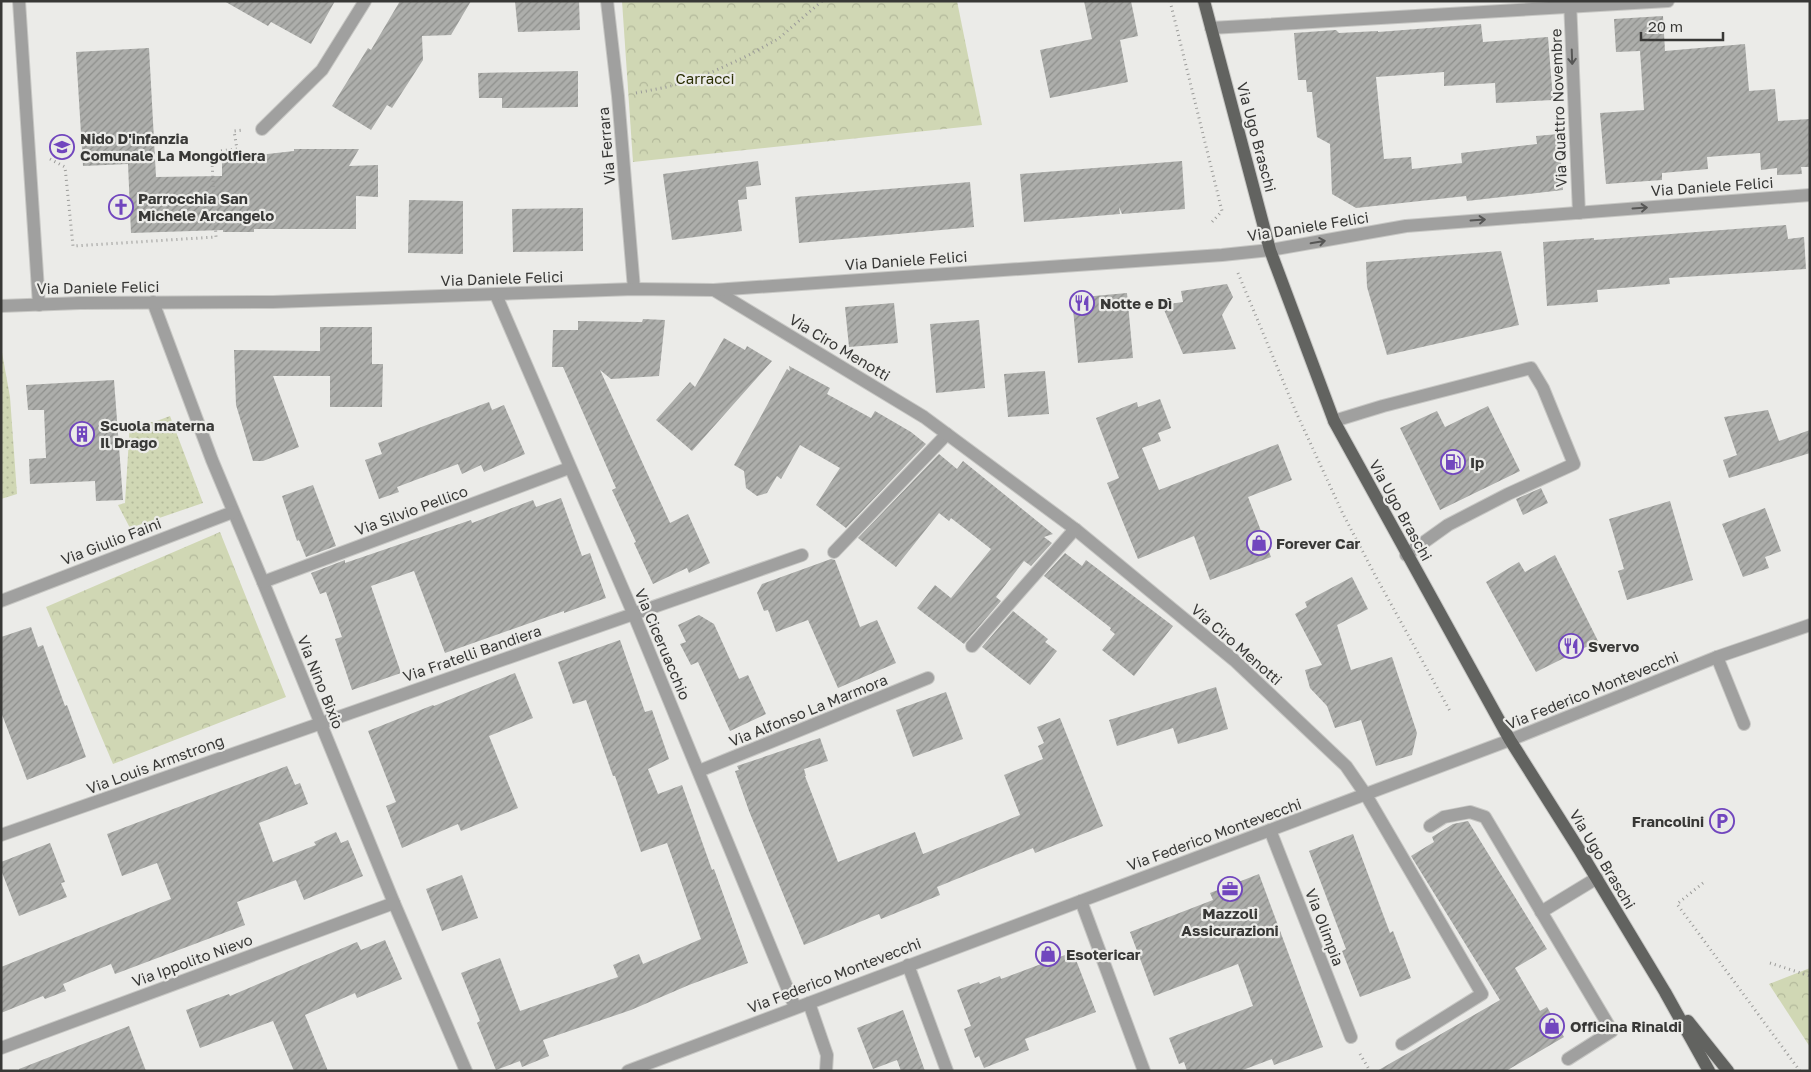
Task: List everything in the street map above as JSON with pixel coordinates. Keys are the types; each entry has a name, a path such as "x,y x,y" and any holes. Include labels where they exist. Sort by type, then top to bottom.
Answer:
{"main road":[{"name":"Via Ugo Braschi","path":"1204,1 1270,250 1334,421 1406,555 1510,740 1597,878 1665,992 1709,1071"},
{"name":"Via Ugo Braschi","path":"1665,992 1728,1071"}],"street":[{"path":"19,1 39,305"},
{"path":"262,129 322,70 365,1"},
{"name":"Via Ferrara","path":"607,1 618,96 634,289"},
{"path":"1211,28 1570,5 1668,1"},
{"name":"Via Quattro Novembre","path":"1570,5 1578,213"},
{"name":"Via Daniele Felici","path":"1,306 153,302 280,302 634,289 714,290 1270,250 1406,226 1810,195"},
{"name":"Via Ciro Menotti","path":"714,290 924,417 1075,529 1234,660 1346,766 1366,795 1482,994 1402,1044"},
{"name":"Via Ciceruacchio","path":"496,295 634,615 796,1007"},
{"name":"Via Nino Bixio","path":"153,302 205,444 394,903 466,1071"},
{"path":"1334,421 1531,368 1543,388 1574,464 1508,494 1448,525 1406,555"},
{"path":"834,552 947,434"},
{"name":"Via Silvio Pellico","path":"263,582 570,468"},
{"name":"Via Giulio Faini","path":"1,601 233,512"},
{"path":"972,646 1075,529"},
{"name":"Via Fratelli Bandiera","path":"320,722 634,615 802,555"},
{"name":"Via Federico Montevecchi","path":"628,1071 1366,795 1510,740 1717,657 1810,625"},
{"path":"1717,657 1744,724"},
{"name":"Via Alfonso La Marmora","path":"699,771 928,678"},
{"name":"Via Louis Armstrong","path":"1,836 320,722"},
{"path":"1430,826 1444,817 1470,812 1485,817 1612,1031 1568,1059"},
{"name":"Via Olimpia","path":"1270,830 1350,1037"},
{"path":"1541,912 1597,878"},
{"path":"1081,901 1144,1071"},
{"name":"Via Ippolito Nievo","path":"1,1048 394,903"},
{"path":"908,965 947,1071"},
{"path":"809,1003 827,1056 826,1071"}],"path":[{"path":"618,96 667,88 690,81 747,56 778,39 822,1"},
{"path":"1170,1 1222,211 1212,222"},
{"path":"48,159 65,167 73,246 216,236 212,161 219,151 237,149 234,131 262,129"},
{"path":"1232,271 1239,274 1296,412 1343,514 1450,711"},
{"path":"1703,883 1677,904 1800,1071"},
{"path":"1770,963 1810,976"}],"green space":[{"name":"Carracci","path":"622,1 957,1 982,125 633,162"},
{"path":"1,347 10,397 17,494 1,499"},
{"path":"170,416 203,503 130,528 118,505 125,503 130,422 154,422"},
{"path":"220,532 286,697 113,764 46,607"},
{"path":"1810,968 1810,1047 1769,984"}],"building":[{"path":"224,1 335,1 311,44 271,22 268,26"},
{"path":"400,1 471,1 451,35 422,36 423,60 392,108 387,105 371,130 332,106 368,48 371,50"},
{"path":"515,1 579,1 580,30 518,32"},
{"path":"1084,1 1131,1 1138,36 1120,40 1128,82 1050,98 1040,50 1092,39"},
{"path":"1663,16 1665,51 1745,44 1749,91 1775,89 1778,121 1810,119 1810,167 1801,167 1802,174 1777,175 1777,168 1761,170 1760,153 1707,157 1708,169 1662,173 1662,180 1606,184 1600,113 1644,110 1640,51 1616,52 1614,19"},
{"path":"1481,24 1483,42 1548,37 1553,100 1496,103 1495,83 1444,86 1444,72 1376,77 1384,159 1411,157 1412,169 1462,163 1461,153 1537,144 1536,136 1559,134 1563,190 1467,201 1466,196 1356,208 1332,194 1330,144 1317,137 1312,92 1307,92 1306,80 1298,80 1294,33 1336,30 1339,33 1378,32"},
{"path":"149,48 156,177 222,176 222,159 294,151 294,149 359,149 349,166 378,165 378,197 356,196 356,229 254,229 254,232 223,232 223,230 131,233 128,164 83,166 76,52"},
{"path":"578,71 578,107 502,108 502,98 479,98 478,73"},
{"path":"758,161 761,185 746,187 747,199 738,200 742,231 672,240 663,174"},
{"path":"1182,161 1185,209 1122,214 1119,207 1120,214 1024,222 1020,174"},
{"path":"970,182 974,227 799,243 795,197"},
{"path":"409,200 463,201 463,254 408,253"},
{"path":"583,208 583,251 513,252 512,209"},
{"path":"1786,225 1788,239 1804,237 1806,269 1669,278 1670,284 1597,290 1598,302 1547,306 1543,242 1594,238 1594,240"},
{"path":"1501,251 1519,325 1387,355 1367,287 1366,262"},
{"path":"1227,284 1233,297 1222,315 1236,349 1183,354 1162,305 1183,302 1181,291"},
{"path":"1127,293 1133,358 1078,363 1072,298"},
{"path":"894,303 898,343 849,347 845,307"},
{"path":"643,319 665,320 659,376 611,379 600,370 670,523 688,514 710,563 689,573 687,568 653,584 612,490 616,488 563,367 552,367 553,330 578,330 578,321 642,322"},
{"path":"979,320 985,388 936,393 930,324"},
{"path":"320,327 372,327 372,364 383,364 382,407 330,407 330,376 273,376 299,447 263,461 253,461 236,405 234,350 320,351"},
{"path":"724,338 745,350 747,346 772,361 692,451 656,420 690,382 695,387"},
{"path":"789,366 830,388 827,394 871,418 875,411 911,432 926,444 846,528 816,505 840,468 800,445 781,479 777,476 767,493 757,496 746,488 744,471 734,465 787,369 790,371"},
{"path":"1045,371 1049,414 1008,417 1004,374"},
{"name":"Scuola materna Il Drago","path":"114,380 123,500 96,501 95,481 30,484 29,459 46,458 44,410 28,410 26,385"},
{"path":"1160,399 1171,428 1158,433 1161,441 1142,448 1159,490 1278,444 1292,480 1248,497 1271,557 1210,580 1194,536 1138,559 1107,483 1119,478 1096,418 1137,402 1138,407"},
{"path":"489,402 492,410 504,405 525,454 484,472 481,465 462,474 458,464 397,487 399,492 379,499 365,460 382,454 378,443"},
{"name":"Ip","path":"1488,406 1520,471 1440,510 1400,428 1437,411 1445,427"},
{"path":"1768,410 1779,441 1810,430 1810,453 1729,478 1723,460 1737,455 1724,417"},
{"path":"939,454 957,469 963,461 1053,534 1044,537 1052,543 1031,566 1024,561 996,597 1001,601 964,644 917,608 935,585 951,598 991,549 951,518 949,521 939,513 896,567 858,538"},
{"path":"313,485 336,546 306,557 299,540 297,541 282,496"},
{"path":"1541,488 1548,503 1523,515 1516,499"},
{"path":"561,498 582,556 590,553 606,598 445,653 414,571 371,586 401,673 352,690 335,639 342,637 326,592 320,594 311,573 345,560 345,563 471,520 472,523 533,500 536,507"},
{"path":"1670,501 1693,580 1627,600 1618,571 1624,569 1609,519"},
{"path":"1765,508 1781,551 1765,557 1769,568 1743,577 1722,524"},
{"path":"1065,553 1082,566 1086,560 1173,626 1134,676 1102,650 1115,634 1110,630 1111,628 1044,576"},
{"path":"1555,555 1598,641 1536,672 1486,582 1519,562 1525,572"},
{"path":"831,559 835,560 860,627 877,620 896,663 838,688 808,620 776,632 768,610 764,611 757,593 762,584"},
{"path":"1352,577 1368,609 1337,625 1351,670 1392,657 1417,733 1412,755 1376,766 1361,720 1335,728 1327,706 1310,688 1305,670 1322,665 1295,614 1307,607 1305,602"},
{"path":"1013,611 1048,639 1045,642 1057,651 1030,685 982,647"},
{"path":"699,615 714,624 739,679 748,675 766,714 730,731 698,662 691,665 680,644 686,642 678,625"},
{"path":"31,627 38,647 43,645 86,757 27,780 1,712 1,637"},
{"path":"620,640 645,712 652,710 669,759 648,769 658,794 682,785 748,963 689,985 631,1010 543,1040 549,1056 522,1067 520,1061 496,1070 477,1023 480,1021 461,973 500,958 520,1011 618,977 613,965 639,954 643,964 701,939 667,843 641,852 586,700 573,704 558,662"},
{"path":"515,673 533,718 489,736 518,808 461,831 458,824 402,848 386,806 396,802 368,731"},
{"path":"1216,687 1228,729 1178,744 1173,728 1117,746 1109,720"},
{"path":"946,692 963,739 913,757 896,710"},
{"path":"1060,718 1103,826 1035,853 1033,848 937,887 940,895 881,919 879,914 804,945 749,811 735,771 739,770 737,766 820,738 828,761 804,769 805,776 838,862 915,832 923,854 1020,815 1004,775 1043,759 1038,746 1044,743 1037,727"},
{"path":"287,766 295,785 300,783 308,804 259,823 273,862 316,845 314,842 336,832 341,843 348,840 363,876 304,900 296,880 237,902 245,925 115,974 111,964 63,984 66,991 45,999 43,996 1,1013 1,967 171,899 157,863 122,876 107,834"},
{"path":"1468,821 1547,949 1515,968 1540,1011 1547,1007 1564,1037 1506,1071 1377,1071 1500,1000 1411,856 1434,842 1432,837 1453,824"},
{"path":"1353,834 1390,933 1393,931 1411,978 1360,997 1342,951 1346,949 1309,851"},
{"path":"50,843 65,882 61,883 67,897 19,916 1,870 1,862"},
{"path":"1259,874 1323,1047 1274,1065 1272,1059 1240,1071 1187,1071 1184,1062 1179,1064 1169,1038 1253,1006 1238,964 1154,996 1130,932 1213,900 1210,893"},
{"path":"462,875 478,918 442,931 426,889"},
{"path":"385,940 402,979 357,998 355,993 305,1015 328,1071 294,1071 273,1021 200,1048 186,1010 229,994 230,996 357,942 361,950"},
{"path":"1073,952 1096,1012 1025,1039 1029,1050 984,1068 979,1056 975,1058 964,1029 971,1026 957,990 1000,976 1001,979"},
{"path":"903,1010 925,1071 901,1071 897,1060 873,1069 857,1028"},
{"path":"129,1026 146,1071 19,1071 19,1069"}],"place":[{"name":"Nido D'infanzia Comunale La Mongolfiera","path":"62,147"},
{"name":"Parrocchia San Michele Arcangelo","path":"121,207"},
{"name":"Notte e Dì","path":"1082,303"},
{"name":"Scuola materna Il Drago","path":"82,434"},
{"name":"Ip","path":"1453,462"},
{"name":"Forever Car","path":"1259,543"},
{"name":"Svervo","path":"1571,646"},
{"name":"Francolini","path":"1722,821"},
{"name":"Mazzoli Assicurazioni","path":"1230,889"},
{"name":"Esotericar","path":"1048,954"},
{"name":"Officina Rinaldi","path":"1552,1026"}]}
